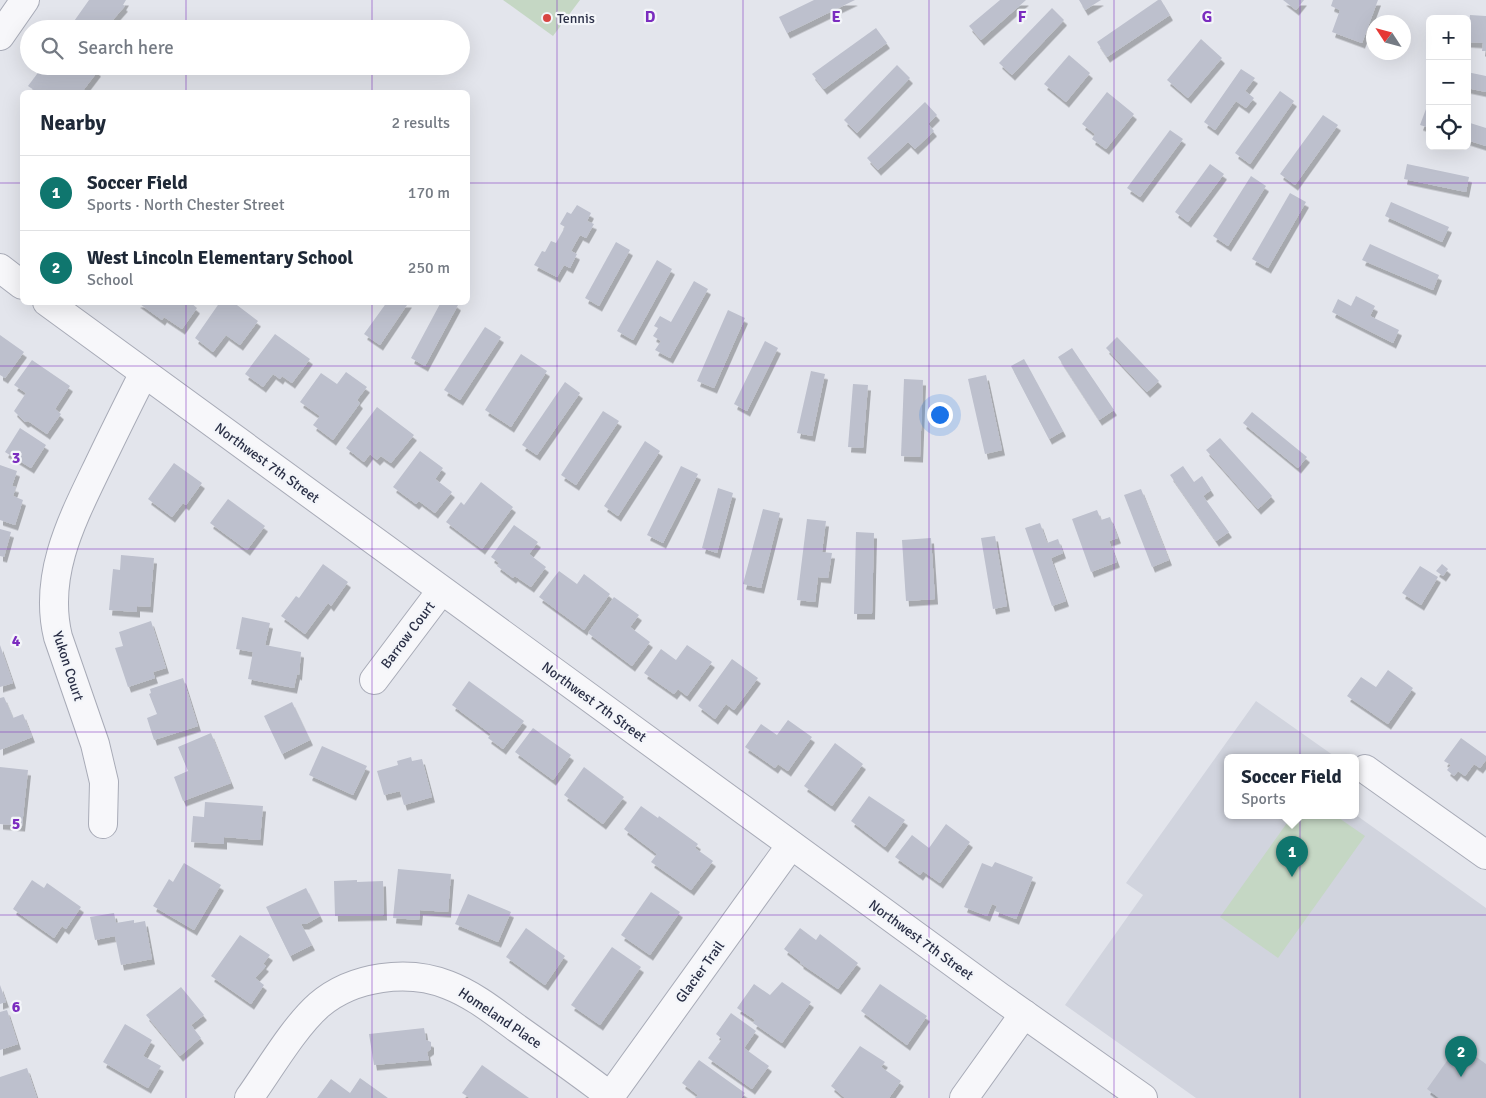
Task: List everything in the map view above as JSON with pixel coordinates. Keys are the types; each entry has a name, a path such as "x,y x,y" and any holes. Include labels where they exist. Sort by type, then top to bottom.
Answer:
{"street":[{"path":"0,36 26,0"},
{"path":"0,268 20,283"},
{"name":"Northwest 7th Street","path":"51,305 1024,1014 1143,1098"},
{"name":"Yukon Court","path":"102,824 104,782 95,744 58,637 54,619 54,596 58,565 70,524 144,373"},
{"name":"Barrow Court","path":"374,680 442,591"},
{"path":"1365,769 1486,855"},
{"name":"Glacier Trail","path":"610,1097 792,845"},
{"name":"Homeland Place","path":"249,1098 301,1026 319,1005 339,992 360,983 405,976 434,980 474,997 610,1097"},
{"path":"964,1098 1024,1014"}],"shaded area":[{"path":"1256,701 1331,754 1224,754 1224,819 1359,819 1359,817 1486,908 1486,1098 1196,1098 1065,1005 1143,895 1126,883"}],"green space":[{"name":"Tennis","path":"503,0 580,0 553,36"},
{"path":"1290,819 1340,819 1365,836 1278,958 1220,917"}],"building":[{"path":"89,0 126,0 123,5 125,6 113,20 75,20"},
{"path":"814,0 855,0 787,33 779,17"},
{"path":"1000,0 1026,0 981,40 969,26"},
{"path":"1079,0 1101,0 1085,10"},
{"path":"1158,0 1161,0 1170,15 1107,57 1097,42"},
{"path":"1283,0 1304,0 1296,10"},
{"path":"1333,0 1378,0 1372,15 1366,15 1366,32 1362,43 1332,32 1340,10 1331,6"},
{"path":"1052,8 1064,20 1012,75 999,63"},
{"path":"1471,15 1486,16 1486,51 1482,51 1483,43 1471,42"},
{"path":"876,28 887,43 824,89 812,74"},
{"path":"1201,39 1222,58 1188,98 1167,80"},
{"path":"1069,55 1090,73 1066,102 1044,84"},
{"path":"897,65 910,78 857,133 844,120"},
{"path":"1241,69 1255,78 1245,91 1254,98 1246,108 1236,101 1215,130 1204,122"},
{"path":"1471,73 1486,76 1486,92 1471,89"},
{"path":"36,75 95,75 84,90 34,90 28,86"},
{"path":"1280,91 1294,101 1250,164 1235,153"},
{"path":"1107,92 1134,114 1106,149 1092,139 1095,134 1082,124"},
{"path":"925,102 937,115 928,124 934,131 915,149 908,142 878,170 867,158"},
{"path":"1426,109 1426,127 1420,125"},
{"path":"1323,115 1338,125 1295,185 1280,174"},
{"path":"1471,123 1486,128 1486,146 1471,141"},
{"path":"1170,130 1183,139 1140,197 1127,188"},
{"path":"1210,164 1224,174 1188,222 1175,212"},
{"path":"1407,164 1469,177 1466,192 1404,179"},
{"path":"1251,176 1266,186 1228,246 1213,236"},
{"path":"1290,193 1306,202 1268,268 1252,259"},
{"path":"1391,202 1449,227 1442,242 1385,216"},
{"path":"577,205 591,213 587,221 594,224 586,238 580,235 571,251 577,254 570,268 564,265 557,277 534,265 542,251 545,252 551,241 556,243 565,227 560,224 567,212 571,214"},
{"path":"616,242 630,250 599,306 585,298"},
{"path":"1370,244 1439,275 1433,290 1362,260"},
{"path":"657,260 672,269 633,340 617,331"},
{"path":"694,281 708,289 670,358 655,350 661,341 653,336 658,328 654,326 660,316 671,322"},
{"path":"1356,296 1375,306 1370,316 1399,330 1393,343 1332,312 1338,299 1351,306"},
{"path":"141,305 194,305 197,308 182,329 164,317 162,320"},
{"path":"218,305 237,305 258,321 240,345 226,335 213,352 195,338"},
{"path":"385,305 407,305 380,345 364,334"},
{"path":"439,305 458,305 425,366 411,358"},
{"path":"728,310 745,318 714,388 697,381"},
{"path":"485,327 501,337 460,400 444,390"},
{"path":"275,334 310,359 292,383 282,376 280,379 273,374 263,387 245,374"},
{"path":"0,335 24,352 5,378 0,375"},
{"path":"1117,337 1159,381 1147,392 1106,348"},
{"path":"765,341 778,348 747,411 734,404"},
{"path":"1072,348 1114,410 1099,420 1058,357"},
{"path":"521,354 547,371 511,427 485,410"},
{"path":"1024,359 1063,431 1049,439 1011,366"},
{"path":"32,360 70,386 55,409 61,414 47,434 28,421 25,422 14,411 26,393 14,385"},
{"path":"811,371 825,374 812,436 797,433"},
{"path":"346,372 367,387 357,400 360,403 333,440 313,425 320,416 300,402 321,373 337,384"},
{"path":"986,375 1002,450 985,454 968,379"},
{"path":"904,379 923,380 920,457 901,456"},
{"path":"565,382 580,393 537,455 522,445"},
{"path":"853,384 868,385 863,448 848,447"},
{"path":"377,407 414,435 391,463 381,456 377,460 370,454 364,462 346,448"},
{"path":"603,411 619,421 576,485 561,475"},
{"path":"1252,412 1307,457 1298,468 1243,423"},
{"path":"20,428 46,445 31,468 5,452"},
{"path":"1220,438 1272,496 1258,509 1206,450"},
{"path":"645,441 660,451 618,516 604,506"},
{"path":"420,451 443,468 435,479 452,492 435,513 419,501 416,504 393,487"},
{"path":"174,463 202,483 186,505 183,503 172,517 148,499"},
{"path":"0,465 17,471 12,486 16,487 13,496 23,500 15,525 0,520"},
{"path":"681,466 698,474 663,543 647,535"},
{"path":"1183,466 1194,482 1202,476 1211,490 1203,496 1229,532 1216,541 1170,475"},
{"path":"481,482 513,507 482,549 446,522 461,502 464,505"},
{"path":"718,488 733,493 717,553 702,548"},
{"path":"1141,489 1169,560 1152,567 1124,495"},
{"path":"228,499 265,526 247,550 210,523"},
{"path":"763,509 780,513 761,588 743,584"},
{"path":"1097,510 1101,520 1110,517 1118,538 1109,541 1117,562 1091,572 1072,519"},
{"path":"807,519 826,521 822,552 832,553 828,578 818,577 815,602 797,600"},
{"path":"1040,523 1047,543 1058,539 1063,553 1051,558 1066,601 1052,606 1025,528"},
{"path":"514,525 538,542 529,554 546,567 531,587 515,576 513,578 497,566 499,563 491,557"},
{"path":"0,529 11,532 4,557 0,556"},
{"path":"856,532 874,533 872,614 854,614"},
{"path":"995,536 1007,606 993,609 981,538"},
{"path":"931,538 935,599 906,601 902,540"},
{"path":"121,555 154,558 150,607 137,606 137,612 109,610 113,569 120,570"},
{"path":"323,564 348,582 331,606 328,603 305,634 281,616 296,596 299,598"},
{"path":"1442,564 1448,569 1443,576 1436,571"},
{"path":"1420,566 1438,577 1421,605 1402,593"},
{"path":"559,571 577,584 584,574 610,594 584,630 539,597"},
{"path":"614,597 639,615 630,627 650,642 632,666 588,633"},
{"path":"242,617 270,623 265,645 301,652 299,675 297,674 294,688 248,679 253,652 236,649"},
{"path":"151,621 166,668 153,672 155,678 128,687 115,648 123,646 119,632"},
{"path":"0,645 13,683 0,687"},
{"path":"687,645 712,662 687,696 678,689 674,694 644,673 661,649 676,660"},
{"path":"732,659 758,678 734,710 726,704 715,719 698,706"},
{"path":"1388,670 1413,688 1388,724 1347,696 1361,677 1376,687"},
{"path":"183,678 198,726 154,740 147,718 157,714 149,694 151,693 150,689"},
{"path":"469,681 524,721 503,749 488,738 491,734 452,705"},
{"path":"4,697 13,718 23,714 32,737 0,750 0,698"},
{"path":"292,702 310,740 282,754 264,716"},
{"path":"788,720 812,737 788,771 778,764 775,768 745,747 761,724 777,735"},
{"path":"533,728 571,755 553,780 515,752"},
{"path":"211,733 231,783 183,801 174,777 188,771 178,747"},
{"path":"1461,738 1486,756 1486,760 1480,768 1474,764 1465,776 1458,771 1454,776 1447,770 1451,765 1444,761"},
{"path":"835,743 863,764 832,806 804,786"},
{"path":"322,746 367,766 353,795 309,775"},
{"path":"411,757 412,761 422,759 432,797 404,805 400,791 384,795 377,771 398,765 397,761"},
{"path":"0,767 28,770 22,826 0,824"},
{"path":"584,767 624,797 603,824 564,795"},
{"path":"869,796 905,820 885,847 851,821"},
{"path":"205,802 263,806 260,840 224,837 224,844 191,842 193,816 204,817"},
{"path":"641,806 658,818 659,816 698,844 695,848 713,861 691,890 651,862 657,854 624,829"},
{"path":"946,824 970,842 940,883 923,871 920,875 895,857 912,835 929,848"},
{"path":"995,862 1033,877 1016,919 995,911 997,906 992,904 987,916 964,907 982,863 992,867"},
{"path":"184,863 221,885 194,930 153,906 169,879 173,882"},
{"path":"398,869 451,874 448,912 420,910 419,920 393,918"},
{"path":"32,880 44,888 47,883 81,907 66,929 62,926 54,938 13,909"},
{"path":"357,880 357,882 383,881 384,915 335,916 334,881"},
{"path":"306,888 320,916 306,924 301,924 312,945 290,956 266,907"},
{"path":"651,892 680,912 650,955 621,935"},
{"path":"468,894 511,912 498,942 455,924"},
{"path":"114,913 116,923 134,920 134,923 145,921 152,959 121,965 115,936 95,940 90,917"},
{"path":"526,928 565,956 545,985 506,957"},
{"path":"800,928 816,940 820,934 858,963 838,989 800,963 784,949"},
{"path":"240,935 270,955 263,964 266,966 255,978 264,985 251,1004 211,976"},
{"path":"612,947 641,967 600,1025 571,1005"},
{"path":"782,982 811,1002 782,1043 753,1023 755,1020 737,1008 754,984 770,995"},
{"path":"880,984 927,1016 907,1045 861,1011"},
{"path":"0,985 6,1002 0,1004"},
{"path":"181,987 204,1015 191,1025 201,1038 180,1056 146,1015"},
{"path":"7,1010 18,1044 0,1050 0,1012"},
{"path":"731,1013 756,1031 744,1048 769,1066 752,1089 708,1058 722,1039 716,1034"},
{"path":"125,1024 152,1040 143,1056 161,1066 148,1088 103,1062"},
{"path":"424,1028 426,1040 431,1042 431,1049 427,1052 429,1060 374,1065 369,1034"},
{"path":"1459,1044 1486,1064 1486,1098 1439,1098 1427,1089"},
{"path":"860,1046 885,1062 881,1067 901,1081 889,1098 845,1098 831,1086"},
{"path":"699,1060 745,1093 741,1098 695,1098 698,1095 682,1083"},
{"path":"482,1065 529,1098 470,1098 462,1093"},
{"path":"27,1068 37,1098 0,1098 0,1077"},
{"path":"360,1078 388,1098 317,1098 331,1079 350,1093"}],"place":[{"name":"Tennis","path":"547,18"},
{"name":"Soccer Field","path":"1292,877"},
{"name":"West Lincoln Elementary School","path":"1461,1077"}]}
